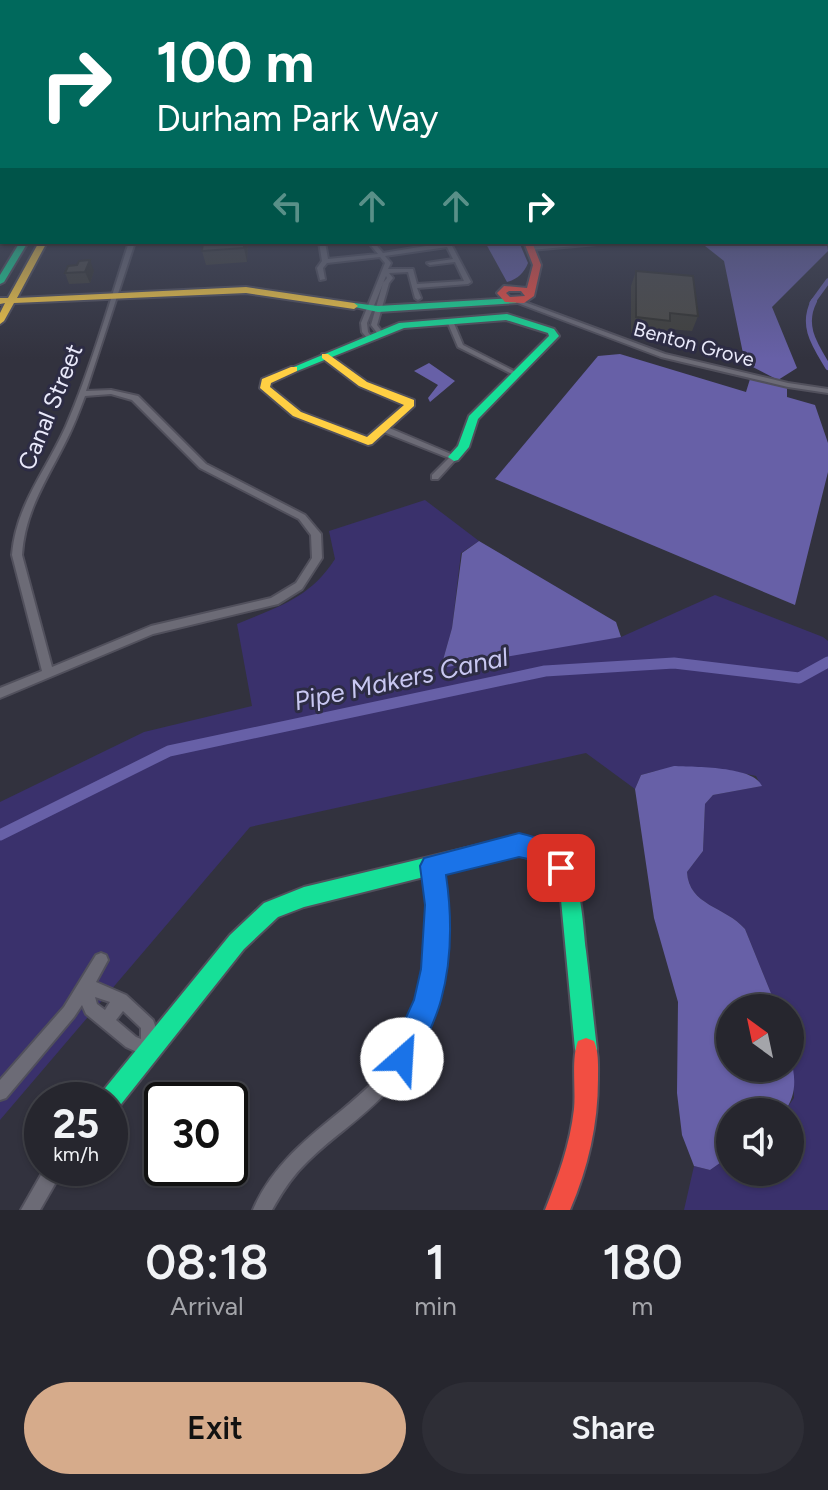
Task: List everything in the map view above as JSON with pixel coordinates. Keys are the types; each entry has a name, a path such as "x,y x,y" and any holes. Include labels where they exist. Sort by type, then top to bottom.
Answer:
{"street":[{"path":"0,282 21,246"},
{"path":"0,321 6,300 41,246"},
{"name":"Canal Street","path":"48,673 17,555 16,535 22,516 59,450 131,246"},
{"path":"322,279 320,268 325,261 323,246"},
{"path":"374,246 388,259 376,306"},
{"path":"325,261 433,246"},
{"path":"414,286 468,282 449,246"},
{"path":"6,300 259,290 376,306 479,304 528,290 535,277 537,262 531,246"},
{"path":"430,263 457,260"},
{"path":"385,273 411,270 418,298"},
{"path":"374,335 364,328 390,278 385,273"},
{"name":"Benton Grove","path":"518,295 663,356 750,377 828,391"},
{"name":"Benton Grove","path":"518,295 555,313"},
{"path":"325,356 363,384 410,402 368,442 297,414 265,388 270,379 374,335 402,325 507,317 551,331 554,336 473,418 463,447 435,477"},
{"path":"450,321 460,346 516,374"},
{"path":"0,693 172,623 274,601 299,586 317,558 316,534 302,517 203,466 135,398 111,392 81,394"},
{"path":"384,429 454,457"},
{"path":"124,1082 247,931 271,910 304,897 526,845 552,858 568,881 589,1093 580,1155 557,1210"},
{"path":"262,1210 280,1179 300,1154 382,1085 409,1046 427,1002 434,969 438,905 433,866"},
{"path":"0,1092 47,1039 85,988 101,960"},
{"path":"85,988 105,990 148,1025 150,1050"},
{"path":"85,988 91,1009 131,1042 150,1050"},
{"path":"107,1020 121,1000"},
{"path":"30,1210 44,1186"}],"shaded area":[{"path":"487,246 521,246 528,263 522,273 507,282"},
{"path":"706,246 827,246 828,251 772,307 797,368 778,380 745,363 724,261"},
{"path":"620,354 746,392 750,379 787,388 787,397 815,405 828,443 828,472 795,605 495,479 598,356"},
{"path":"429,363 455,381 430,402 428,398 438,385 414,371"},
{"path":"425,500 479,541 461,553 452,628 443,660 621,637 715,595 828,641 828,1210 684,1210 694,1166 710,1170 716,1166 716,1186 804,1186 804,1098 794,1098 793,1082 804,1082 804,994 771,994 745,929 701,899 689,883 687,872 703,851 705,804 713,795 761,786 756,776 727,770 670,769 641,775 635,789 586,753 250,827 32,1082 24,1082 24,1092 0,1120 0,802 144,732 252,706 237,624 292,600 315,584 335,559 329,531"},
{"path":"479,541 616,622 621,637 447,667 443,660 452,628 462,553"},
{"path":"674,766 709,767 748,775 757,779 762,786 713,795 705,804 703,851 687,872 689,883 701,899 745,929 771,994 716,994 716,1082 794,1082 793,1092 791,1098 716,1098 716,1166 710,1170 694,1166 682,1135 677,1093 678,1002 654,918 635,789 641,775"}],"building":[{"path":"203,246 244,246 244,248 202,251"},
{"path":"90,260 85,272 65,273 68,266"},
{"path":"636,271 693,276 698,316 670,313 670,321 636,317"}],"waterway":[{"name":"Pipe Makers Canal","path":"812,303 828,281"},
{"name":"Pipe Makers Canal","path":"814,301 809,327 828,367"},
{"name":"Pipe Makers Canal","path":"0,835 169,751 545,671 674,663 799,678 828,662"}],"traffic: fast":[{"path":"0,282 21,246"},
{"path":"354,306 378,309 513,301"},
{"path":"294,369 402,325 507,317 551,331 554,336 473,418 463,447 454,457"},
{"path":"124,1082 237,942 271,910 304,897 512,846 532,849 548,857 561,871 570,889 586,1049"}],"traffic: slow":[{"path":"0,321 41,246"},
{"path":"0,301 246,290 354,306"},
{"path":"294,369 266,381 265,388 297,414 368,442 409,406 410,402 363,384 325,356"}],"traffic: jam":[{"path":"530,246 537,265 530,293"},
{"path":"507,288 523,289 530,296 524,300 508,300 501,293 507,288"},
{"path":"557,1210 573,1171 582,1132 586,1049"}],"route":[{"path":"402,1059 427,1002 434,969 438,905 433,866 526,845 540,850 561,868"}]}
